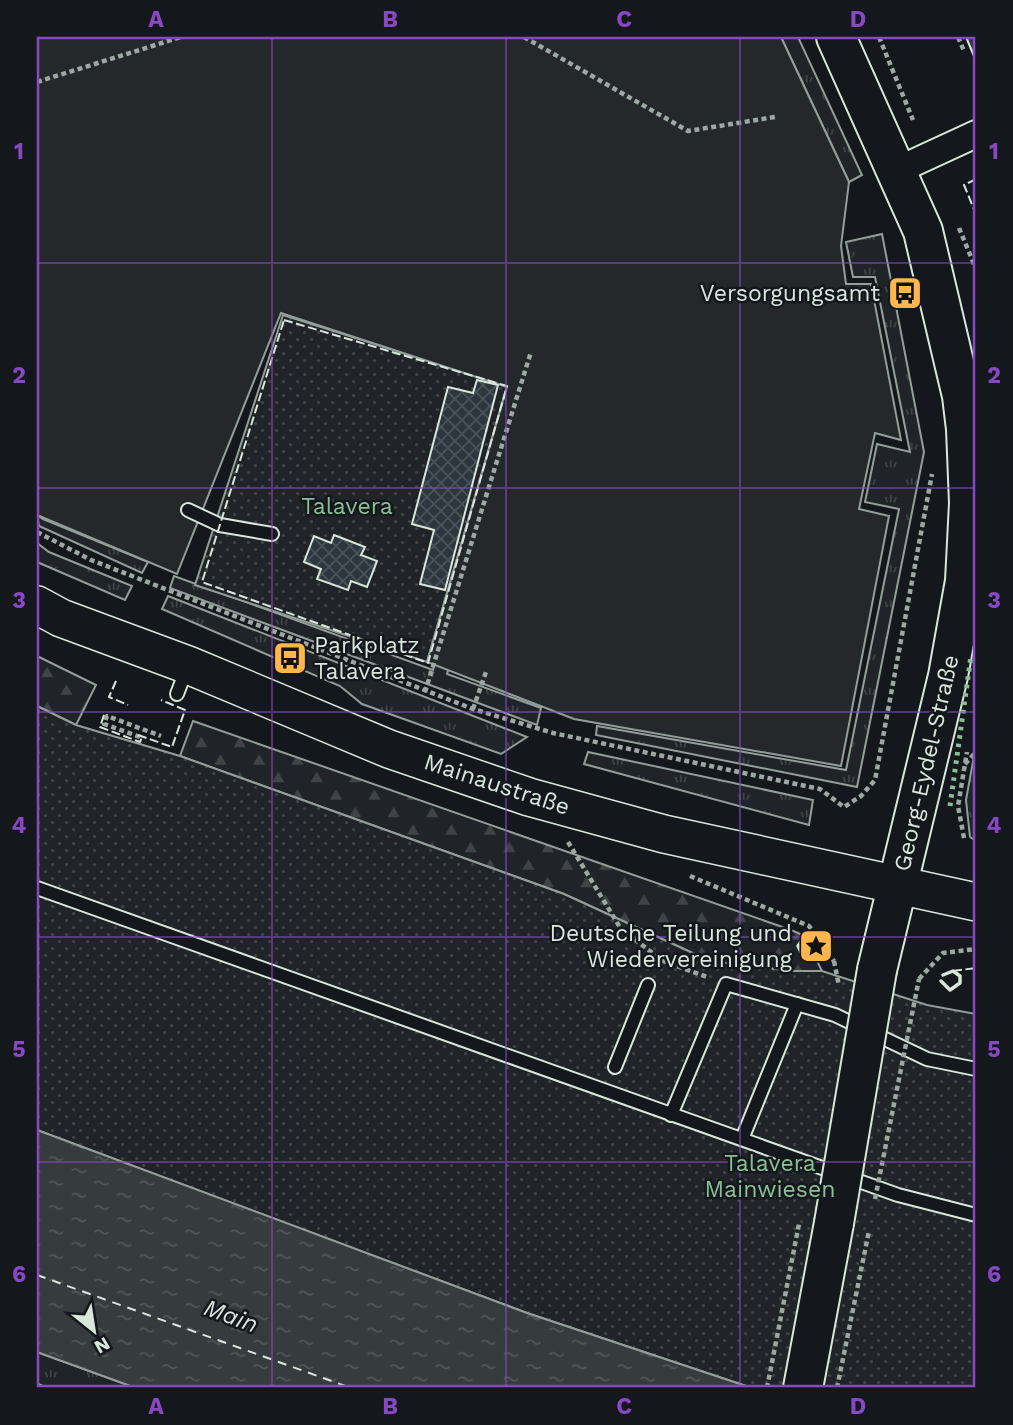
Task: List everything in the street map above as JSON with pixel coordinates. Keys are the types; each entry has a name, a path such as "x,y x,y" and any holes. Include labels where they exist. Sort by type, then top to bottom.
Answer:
{"main road":[{"name":"Georg-Eydel-Straße","path":"803,1388 877,970 948,676 965,581 968,503 961,396 923,231 898,170 835,37"},
{"name":"Mainaustraße","path":"37,605 182,680 529,797 664,834 976,902"}],"street":[{"path":"898,170 976,134"}],"lane":[{"path":"188,510 220,525 272,534"},
{"path":"37,888 898,1195 976,1215"},
{"path":"671,1115 726,984 835,1015 926,1059 976,1069"},
{"path":"615,1067 648,985"},
{"path":"742,1139 797,1004"}],"path":[{"path":"37,82 181,37"},
{"path":"524,37 688,131 775,117"},
{"path":"958,37 964,51"},
{"path":"425,692 531,352"},
{"path":"37,533 91,560 473,709 553,733 820,789 844,807 861,796 875,780 933,470"},
{"path":"473,709 487,669"},
{"path":"140,737 104,724 107,716 161,736"},
{"path":"964,838 958,806 967,751"},
{"path":"965,764 976,752"},
{"path":"567,840 621,929 663,961 726,984"},
{"path":"684,874 809,926 834,961"},
{"path":"873,1211 919,979 943,953 976,949"},
{"path":"837,1388 870,1225"},
{"path":"37,1385 46,1388"}],"green space":[{"path":"781,37 798,37 862,175 849,182"},
{"path":"882,234 924,452 857,787 596,735 597,726 846,770 899,509 865,502 877,444 910,452 875,277 853,277 846,242"},
{"name":"Talavera","path":"283,315 507,386 427,662 195,585"},
{"path":"521,401 535,405 447,674 541,708 537,725 170,588 174,576 433,670"},
{"path":"37,515 148,562 142,573 39,526"},
{"path":"37,543 49,552 132,586 125,600 37,562"},
{"path":"168,596 527,737 501,754 362,704 340,686 162,609"},
{"path":"37,656 96,685 76,725 37,706"},
{"name":"Talavera Mainwiesen","path":"37,706 76,725 180,756 564,894 710,961 792,971 822,971 927,1005 976,1014 976,1388 752,1388 527,1313 37,1130"},
{"path":"193,721 791,930 805,936 798,946 801,952 813,953 822,971 792,971 710,961 564,894 180,756"},
{"path":"976,745 976,841 970,837 966,800"},
{"path":"588,752 813,800 809,825 584,764"},
{"path":"37,1352 136,1388 37,1388"}],"shaded area":[{"path":"37,37 781,37 849,182 841,246 846,284 871,284 901,440 875,433 859,509 889,516 841,766 574,719 427,662 507,387 281,313 177,574 37,515"}],"water":[{"name":"Main","path":"37,1130 527,1313 752,1388 136,1388 37,1352"}],"building":[{"path":"966,37 976,37 976,61"},
{"path":"477,380 498,385 445,590 420,584 434,530 412,524 448,387 473,393"},
{"path":"334,535 365,547 361,555 377,561 367,587 351,581 348,590 317,579 321,569 304,562 314,536 331,543"}],"ferry route":[{"path":"37,1275 351,1388"}],"hedge":[{"path":"950,806 971,656"}],"fence":[{"path":"976,179 964,185 976,214"},
{"path":"284,320 507,386 428,663 202,582 284,320"},
{"path":"116,681 109,697 128,705"},
{"path":"138,735 172,747 185,710 161,700"},
{"path":"104,715 100,727 140,742 142,737"},
{"path":"953,971 976,968"}],"wall":[{"path":"816,941 805,936 798,946 801,952 807,954 817,947"},
{"path":"941,981 950,990 960,983 960,976 953,971 943,975"}],"place":[{"name":"Versorgungsamt","path":"905,293"},
{"name":"Parkplatz Talavera","path":"290,658"},
{"name":"Deutsche Teilung und Wiedervereinigung","path":"816,946"}]}
